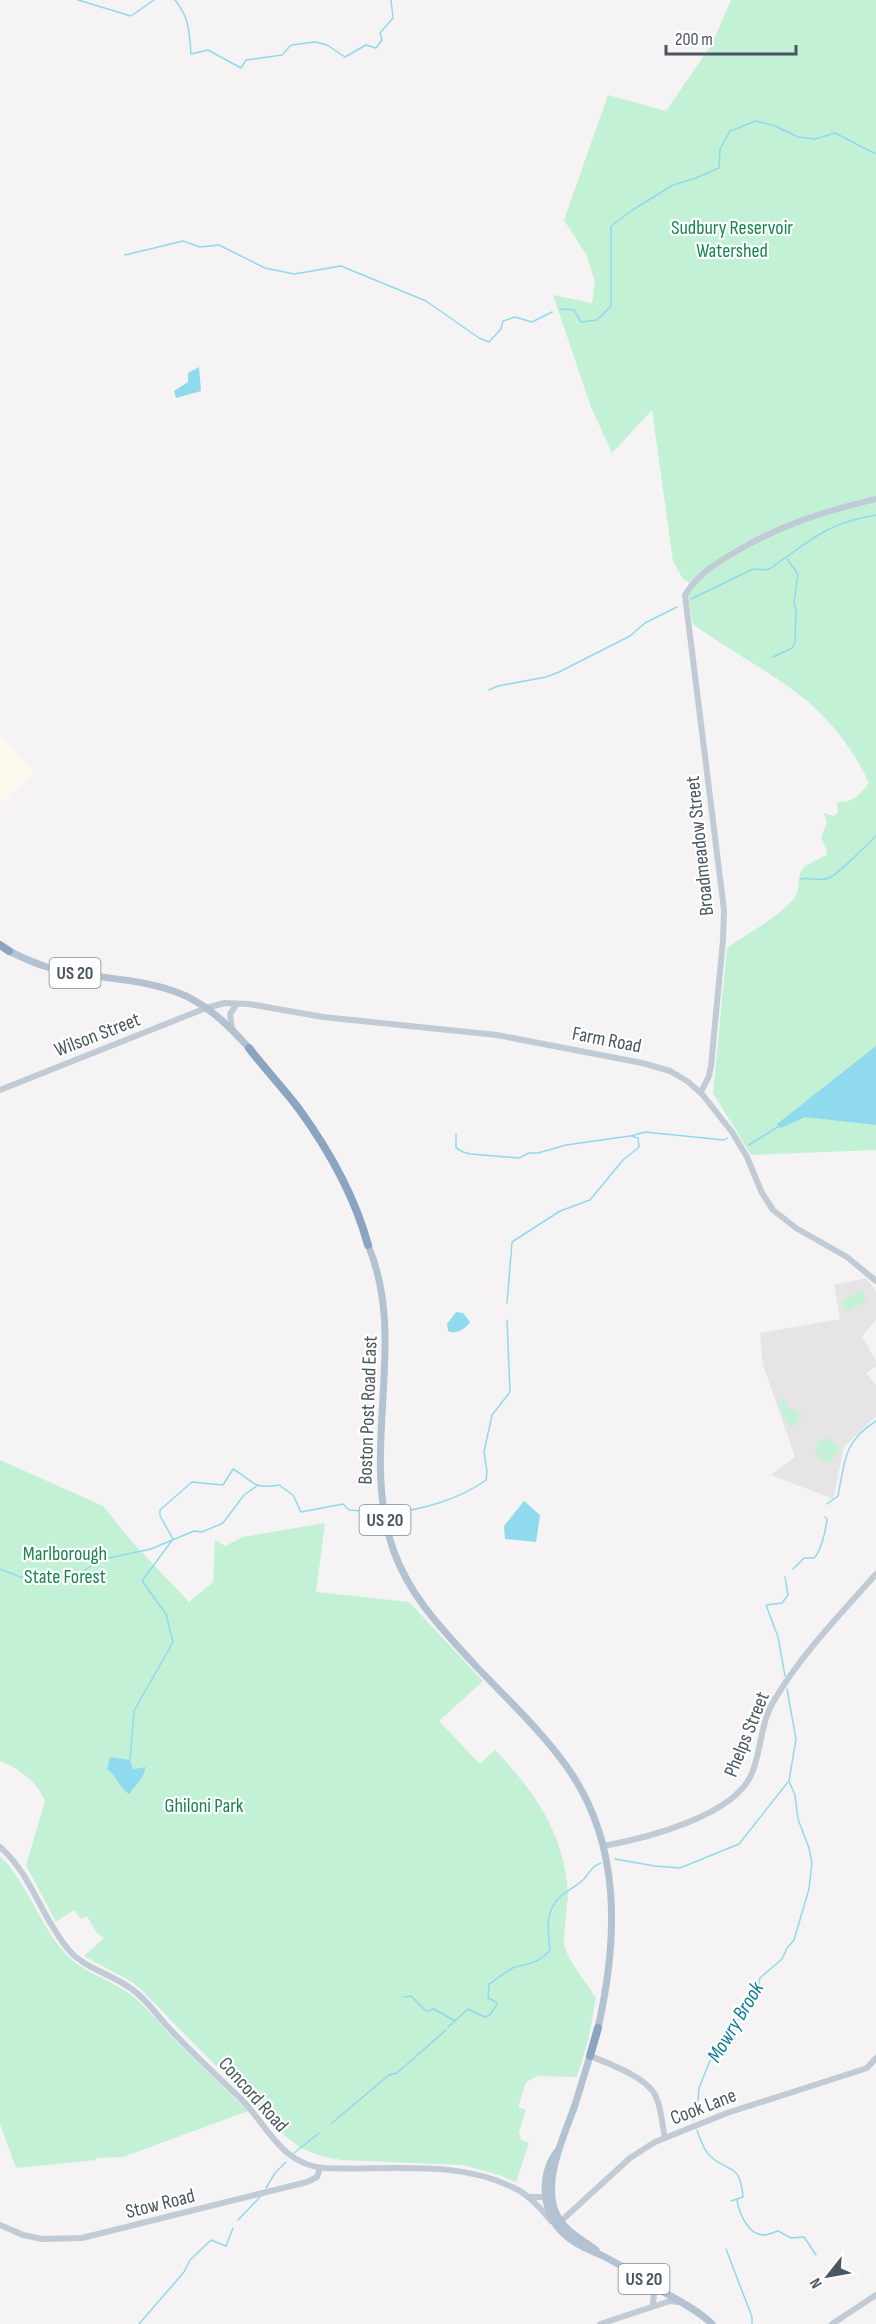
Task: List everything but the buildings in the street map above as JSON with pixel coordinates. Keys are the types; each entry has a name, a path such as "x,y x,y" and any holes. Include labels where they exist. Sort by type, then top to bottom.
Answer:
{"highway":[{"name":"Boston Post Road East","path":"0,945 9,951"},
{"name":"Boston Post Road East","path":"249,1048 293,1101 315,1133 344,1184 369,1245"},
{"name":"Boston Post Road East","path":"590,2056 598,2028"}],"main road":[{"name":"Boston Post Road East","path":"9,951 46,967 167,989 186,996 206,1008 232,1029 249,1048"},
{"name":"Boston Post Road East","path":"369,1245 385,1304 380,1480 385,1519 396,1556 419,1601 430,1616 537,1730 568,1768 589,1802 604,1846 610,1876 612,1915 606,1982 598,2028"},
{"name":"Boston Post Road East","path":"548,2200 559,2149 590,2056"},
{"name":"US 20","path":"548,2200 560,2225 572,2235 602,2256 684,2304 712,2324"}],"street":[{"name":"Broadmeadow Street","path":"700,1092 710,1076 724,910 685,595 692,583 707,570 774,530 792,522 876,499"},
{"name":"Farm Road","path":"206,1008 225,1003 255,1005 323,1017 459,1030 519,1038 661,1068 679,1076 700,1092 738,1140 762,1193 773,1210 796,1228 847,1257 876,1281"},
{"path":"232,1029 230,1014 237,1004"},
{"name":"Wilson Street","path":"0,1090 206,1008"},
{"name":"Phelps Street","path":"604,1846 690,1821 725,1804 740,1792 751,1775 762,1728 774,1701 820,1638 876,1574"},
{"name":"Concord Road","path":"0,1847 21,1868 57,1934 75,1957 135,1990 169,2028 244,2102 285,2153 299,2162 320,2168 461,2171 508,2185 529,2197 560,2225"},
{"path":"590,2056 636,2078 653,2091 657,2099 665,2138"},
{"name":"Cook Lane","path":"560,2225 630,2158 655,2142 737,2110 858,2072 867,2068 876,2059"},
{"name":"Stow Road","path":"0,2225 23,2235 42,2239 91,2237 307,2182 317,2177 320,2168"},
{"path":"529,2197 548,2200"},
{"path":"535,2203 548,2200"},
{"path":"639,2277 654,2293 655,2305"},
{"path":"655,2305 666,2293"},
{"path":"832,2324 876,2295"},
{"path":"600,2324 670,2301 684,2304"}],"shaded area":[{"path":"0,735 34,773 0,804"},
{"path":"866,1278 876,1291 876,1320 862,1336 876,1361 876,1366 866,1373 876,1385 876,1416 844,1447 833,1499 771,1475 795,1457 763,1365 760,1333 840,1319 834,1285"}],"green space":[{"name":"Sudbury Reservoir Watershed","path":"731,0 876,0 876,1150 751,1155 713,1093 727,948 769,920 792,901 797,893 802,870 826,855 827,850 821,838 827,822 824,813 834,816 838,812 837,802 856,797 869,783 842,739 829,722 808,702 693,624 688,595 689,583 683,579 673,561 652,410 612,453 591,407 553,295 592,303 595,282 587,256 564,220 608,95 666,111 712,44"},
{"path":"861,1290 867,1300 847,1312 841,1302"},
{"path":"784,1398 789,1410 793,1409 803,1415 794,1426 790,1427 784,1418 777,1400"},
{"path":"827,1437 841,1449 829,1464 819,1459 815,1451 817,1443"},
{"path":"0,1460 103,1506 134,1544 189,1602 213,1582 215,1540 225,1546 243,1537 325,1523 316,1592 409,1602 483,1681 439,1721 480,1764 495,1750 523,1782 545,1815 561,1851 565,1871 568,1893 565,1948 574,1966 596,1998 589,2037 577,2077 538,2076 526,2082 518,2107 526,2110 519,2132 521,2140 529,2143 516,2182 463,2165 341,2160 321,2156 301,2148 276,2129 255,2104 144,1992 132,1982 84,1956 104,1938 96,1932 87,1916 81,1919 74,1910 56,1922 26,1865 45,1801 27,1777 0,1761"},
{"path":"0,1856 19,1879 48,1931 66,1954 81,1967 118,1986 140,2003 248,2111 123,2157 16,2168 0,2124"}],"water":[{"path":"199,367 201,391 176,398 174,391 188,382 188,373"},
{"path":"876,1046 876,1125 805,1117 781,1128 777,1124"},
{"path":"456,1312 463,1313 470,1322 460,1331 448,1331 447,1324"},
{"path":"524,1501 540,1515 536,1542 505,1539 504,1526"},
{"path":"110,1757 130,1760 133,1769 146,1767 142,1778 129,1794 107,1769"}],"waterway":[{"path":"78,0 131,16 154,0"},
{"path":"175,0 186,19 191,54 208,50 241,68 246,60 282,55 291,45 315,42 327,45 345,57 366,45 376,48 382,40 380,33 393,18 391,0"},
{"path":"560,309 574,310 581,322 597,320 611,306 611,226 673,185 719,168 720,149 730,131 756,121 775,126 798,137 815,139 835,133 876,154"},
{"path":"125,255 183,241 200,247 219,245 265,268 294,274 341,266 426,301 479,338 489,342 501,329 503,321 515,317 532,322 552,312"},
{"path":"691,599 753,569 771,568 808,541 831,528 859,518 876,515"},
{"path":"773,657 792,648 795,643 796,610 794,603 798,574 787,559"},
{"path":"489,690 559,672 630,636 645,623 677,607"},
{"path":"801,879 829,878 876,836"},
{"path":"749,1145 779,1126"},
{"path":"507,1303 512,1242 560,1211 590,1200 623,1160 639,1147 638,1138 631,1136 645,1132 724,1140 727,1138"},
{"path":"456,1134 456,1148 463,1152 519,1158 529,1153 538,1153 566,1145 630,1136"},
{"path":"390,1513 440,1502 465,1493 486,1480 484,1452 492,1415 510,1392 507,1320"},
{"name":"Mowry Brook","path":"827,1504 838,1496 844,1462 851,1445 865,1429 876,1421"},
{"path":"130,1760 134,1711 173,1642 166,1614 142,1581 173,1539 160,1516 160,1510 192,1482 223,1485 233,1469 258,1485 279,1485 293,1495 301,1512 343,1504 349,1510 377,1512"},
{"path":"0,1569 23,1578 27,1575 40,1578 59,1575 74,1578 99,1560 151,1549 194,1531 202,1532 223,1523 244,1495 258,1485"},
{"name":"Mowry Brook","path":"793,1569 804,1558 814,1558 817,1555 824,1534 827,1519 825,1517"},
{"name":"Mowry Brook","path":"785,1577 788,1595 782,1603 766,1605 778,1637 785,1676"},
{"name":"Mowry Brook","path":"693,2120 699,2088 717,2043 733,2029 757,1992 760,1978 782,1959 794,1940 809,1889 812,1863 798,1819 795,1795 789,1781 796,1739 787,1689"},
{"path":"615,1859 680,1868 739,1844 788,1782"},
{"path":"448,2027 468,2009 485,2017 490,2015 497,2004 488,1998 489,1984 512,1968 538,1960 550,1950 548,1921 552,1908 561,1896 601,1863"},
{"path":"404,1997 411,1996 426,2011 434,2009 455,2021"},
{"path":"332,2123 389,2075 397,2073 446,2030"},
{"name":"Mowry Brook","path":"697,2130 710,2156 737,2173 743,2197 731,2201"},
{"path":"294,2153 319,2133"},
{"path":"266,2188 275,2173 286,2162"},
{"path":"238,2220 260,2197"},
{"path":"737,2200 742,2216 752,2231 763,2235 778,2231 791,2238 804,2237 816,2255"},
{"path":"139,2324 184,2272 190,2260 211,2240 226,2246 233,2228"},
{"name":"Mowry Brook","path":"726,2249 752,2317 752,2324"}],"park label":[{"name":"Marlborough State Forest","path":"65,1564"},
{"name":"Ghiloni Park","path":"204,1805"}]}
